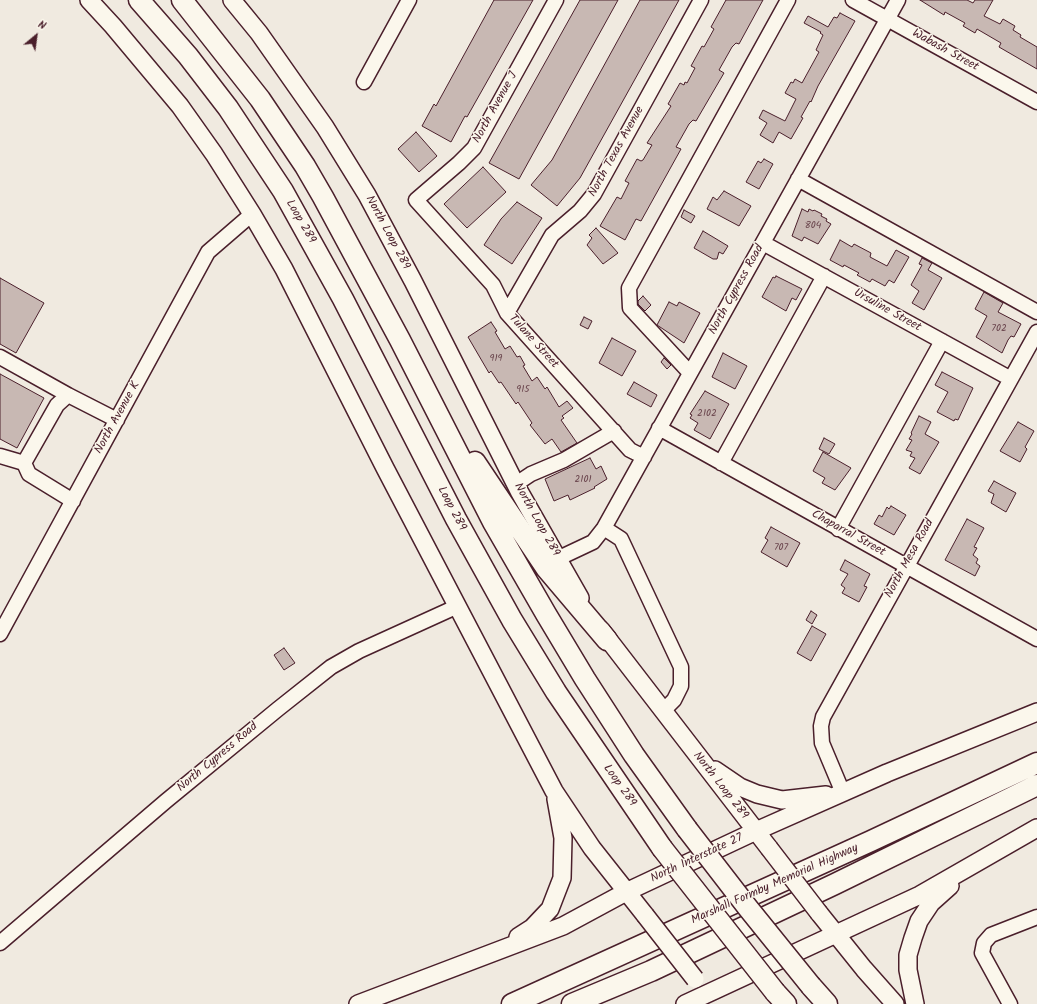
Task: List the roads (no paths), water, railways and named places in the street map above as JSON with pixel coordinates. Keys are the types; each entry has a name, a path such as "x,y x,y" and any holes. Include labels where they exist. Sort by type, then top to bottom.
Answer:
{"highway":[{"name":"Loop 289","path":"139,0 188,56 228,108 283,192 343,299 456,520 508,613 556,692 662,848 781,998"},
{"path":"182,0 260,99 301,160 323,197 400,340 493,522 585,679 634,755 687,829 748,908 827,1004"},
{"path":"400,340 442,403 467,449 512,519 546,568 607,640"},
{"name":"Marshall Formby Memorial Highway","path":"512,1004 1037,763"},
{"name":"Marshall Formby Memorial Highway","path":"572,1004 651,971 1037,786"},
{"path":"585,1004 651,971"}],"main road":[{"path":"89,0 113,26 180,106 214,154 252,214 284,269 385,468 554,791 592,848 711,999"},
{"name":"North Loop 289","path":"232,0 258,32 321,121 367,196 413,281 516,484 557,559 607,640 864,969 895,1004"},
{"name":"North Interstate 27","path":"358,1004 480,959 563,926 626,892 756,831 887,773 1037,712"},
{"path":"690,748 721,775 740,787 757,794 782,800 843,793"},
{"path":"386,1004 480,959 532,928 550,909 562,878 564,859 563,838 554,791"},
{"path":"685,1004 711,999 837,934 920,895 970,868 1011,841 1036,833"},
{"path":"915,1004 908,970 908,955 919,921 931,904 970,868"}],"street":[{"path":"364,82 409,0"},
{"name":"North Avenue J","path":"416,200 474,148 556,0"},
{"name":"North Texas Avenue","path":"507,313 552,235 580,211 594,194 701,0"},
{"path":"690,373 630,308 629,288 788,0"},
{"name":"Wabash Street","path":"853,0 1037,102"},
{"name":"North Cypress Road","path":"557,559 594,542 604,528 898,0"},
{"path":"798,179 1037,312"},
{"name":"Tulane Street","path":"416,200 493,285 507,313 630,450 644,457"},
{"name":"North Avenue K","path":"0,634 208,252 252,214"},
{"name":"Ursuline Street","path":"764,243 1011,379"},
{"path":"721,463 824,276"},
{"name":"North Mesa Road","path":"843,793 822,743 821,726 823,717 1037,332"},
{"path":"838,529 942,341"},
{"path":"0,358 117,420"},
{"path":"24,462 57,405 68,395"},
{"name":"Chaparral Street","path":"659,428 1037,639"},
{"path":"516,484 531,474 564,460 614,432"},
{"path":"0,456 24,462"},
{"path":"24,462 29,474 73,501"},
{"path":"604,528 621,539 681,667 681,686 674,700 662,711"},
{"name":"North Cypress Road","path":"0,943 172,796 331,667 359,651 458,606"},
{"path":"1010,1004 982,953 984,943 991,935 1037,917"}]}
